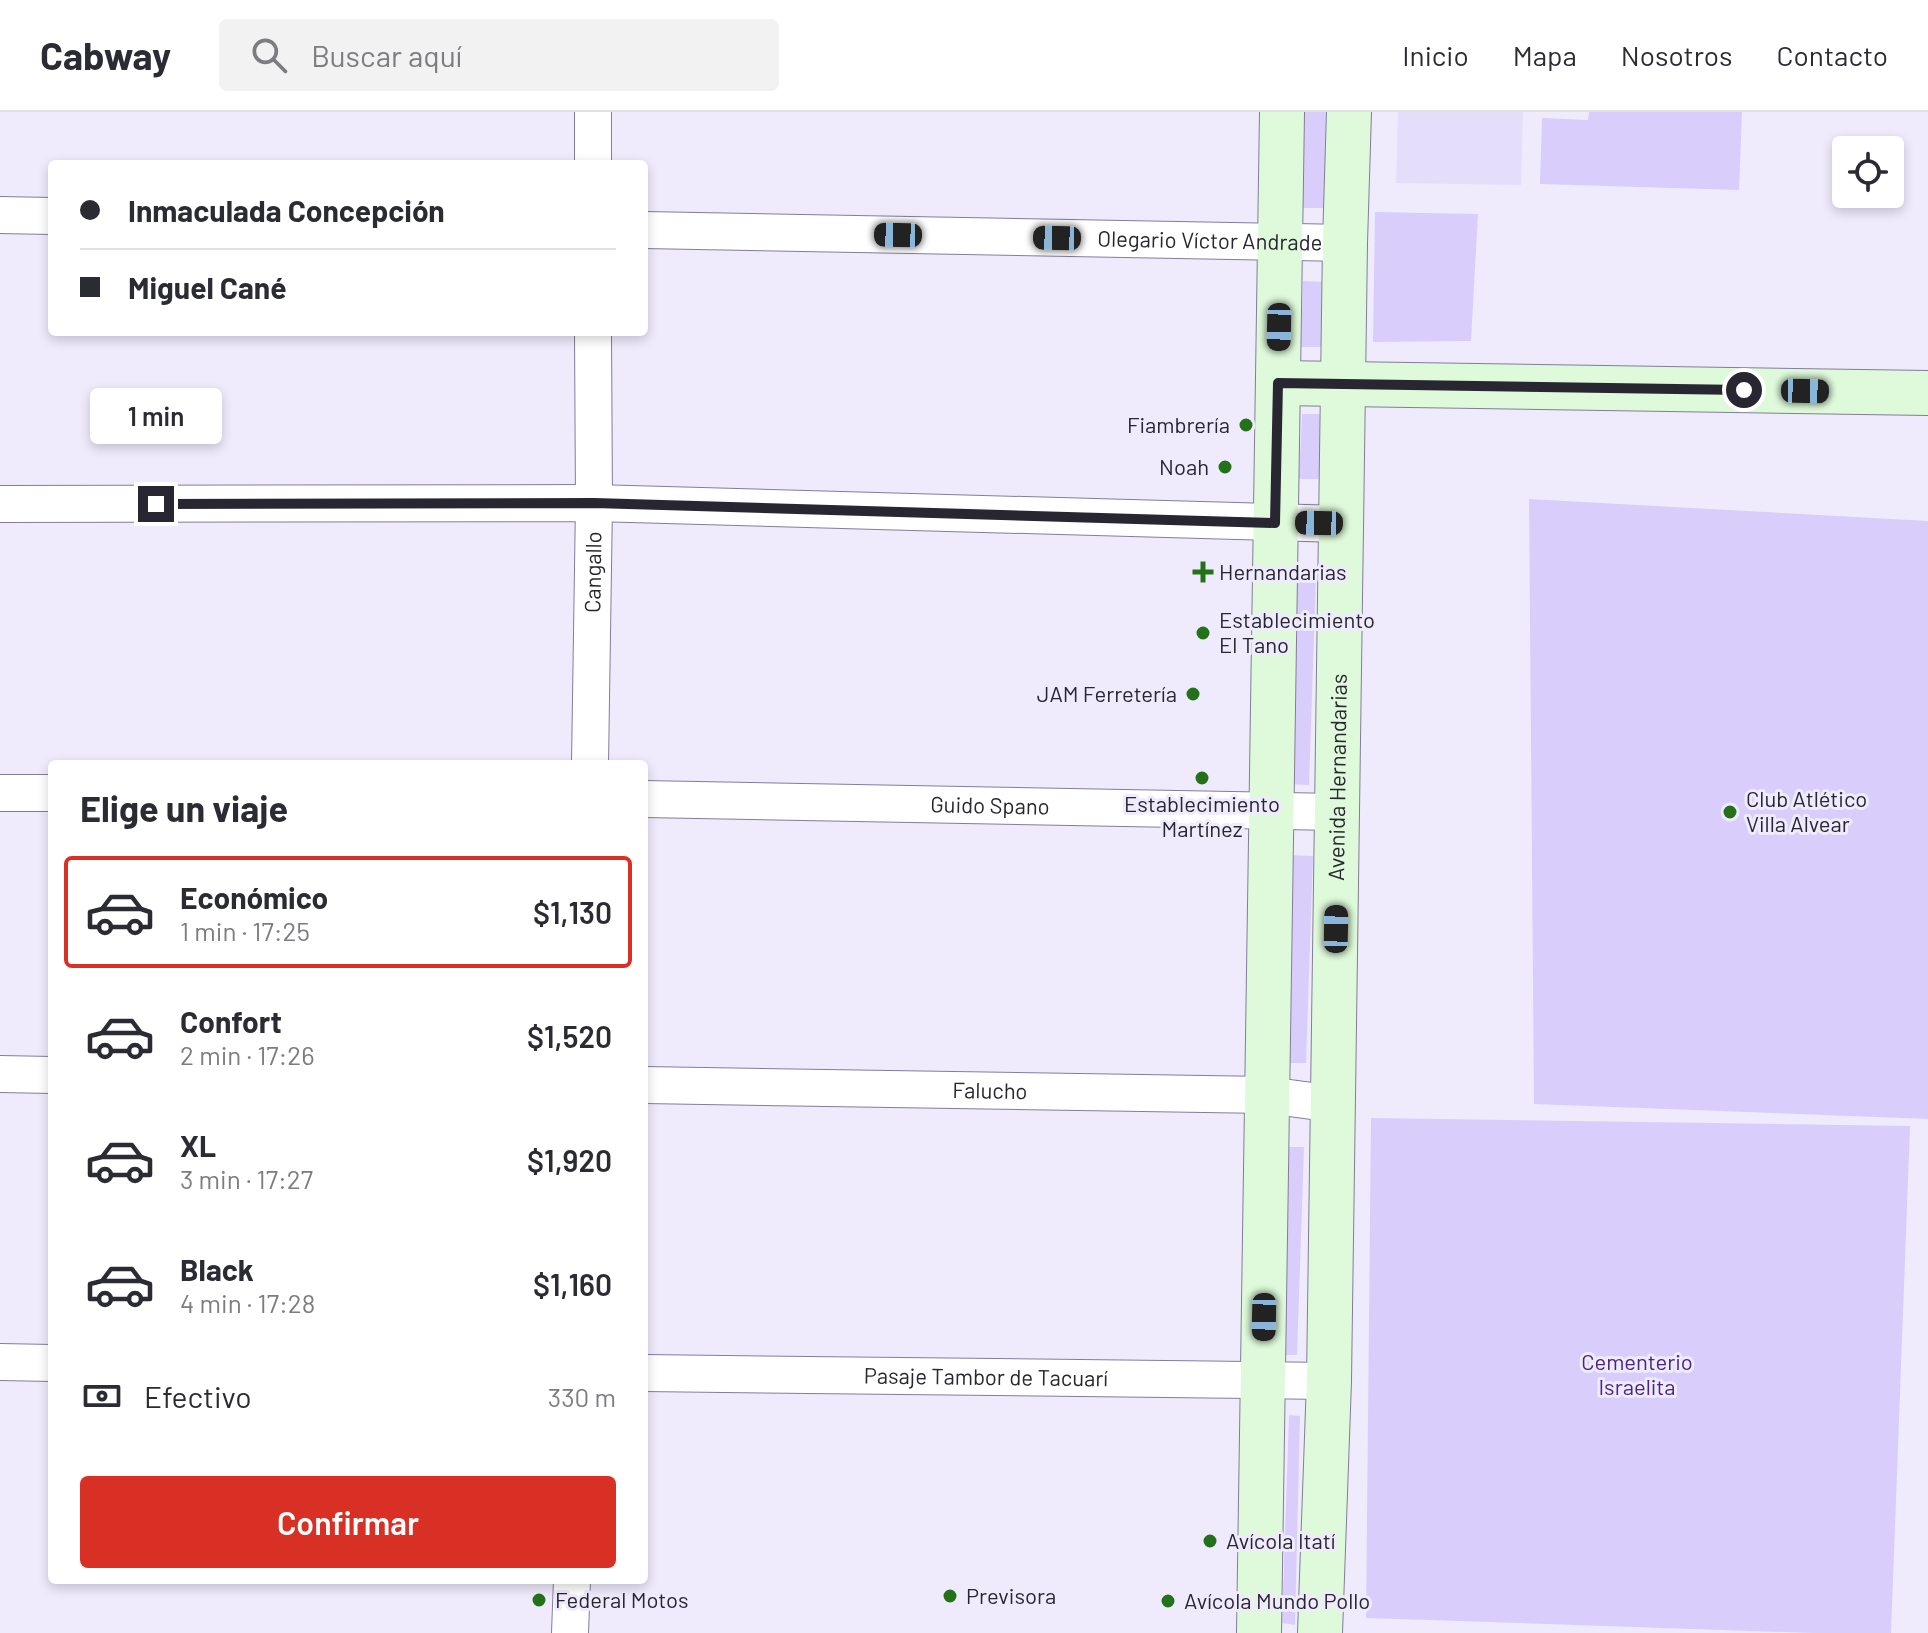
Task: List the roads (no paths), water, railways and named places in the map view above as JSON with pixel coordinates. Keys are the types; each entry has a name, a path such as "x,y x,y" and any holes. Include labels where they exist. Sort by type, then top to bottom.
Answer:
{"main road":[{"path":"1259,1633 1282,112"},
{"name":"Avenida Hernandarias","path":"1320,1633 1329,1381 1349,112"},
{"path":"1278,383 1928,393"}],"street":[{"path":"593,112 593,160"},
{"path":"0,215 48,216"},
{"name":"Olegario Víctor Andrade","path":"648,230 1345,243"},
{"name":"Cangallo","path":"590,760 593,336"},
{"path":"0,504 594,503 1341,524"},
{"path":"0,793 48,793"},
{"name":"Guido Spano","path":"648,799 1337,812"},
{"path":"0,1074 48,1075"},
{"name":"Falucho","path":"648,1085 1267,1095 1334,1104"},
{"path":"0,1362 48,1363"},
{"name":"Pasaje Tambor de Tacuarí","path":"648,1373 1329,1381"},
{"path":"570,1633 572,1584"}],"place":[{"name":"Fiambrería","path":"1246,425"},
{"name":"Noah","path":"1225,467"},
{"name":"Hernandarias","path":"1203,572"},
{"name":"Establecimiento El Tano","path":"1203,633"},
{"name":"JAM Ferretería","path":"1193,694"},
{"name":"Establecimiento Martínez","path":"1202,778"},
{"name":"Club Atlético Villa Alvear","path":"1730,812"},
{"name":"Avícola Itatí","path":"1210,1541"},
{"name":"Previsora","path":"950,1596"},
{"name":"Federal Motos","path":"539,1600"},
{"name":"Avícola Mundo Pollo","path":"1168,1601"}],"park label":[{"name":"Cementerio Israelita","path":"1637,1374"}]}
